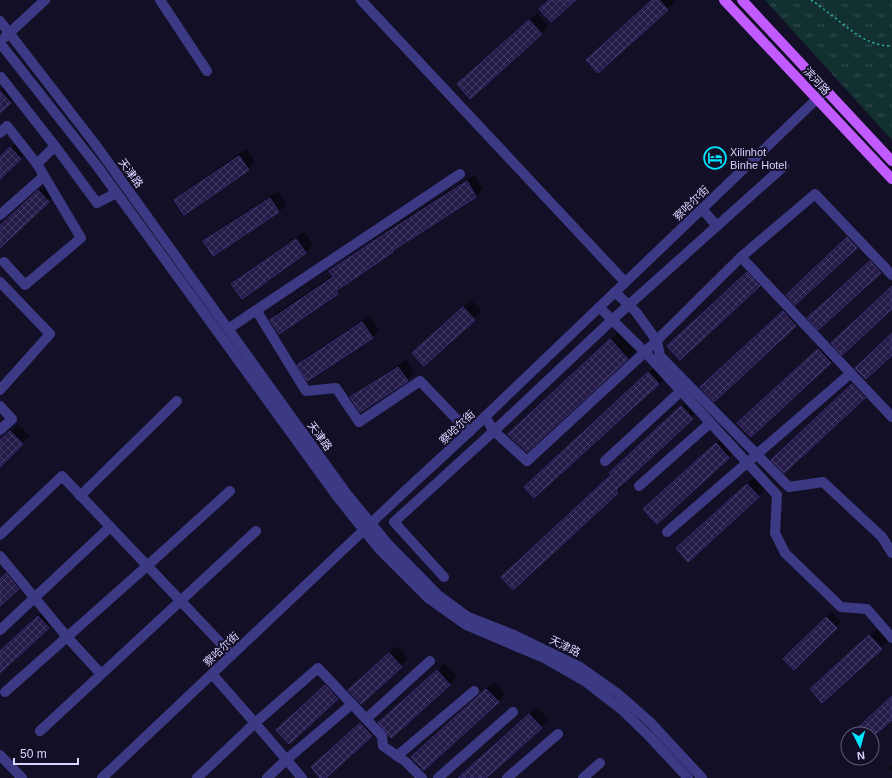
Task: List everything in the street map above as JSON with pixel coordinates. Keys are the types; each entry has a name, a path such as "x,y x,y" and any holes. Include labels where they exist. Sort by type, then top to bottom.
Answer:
{"main road":[{"name":"滨河路","path":"724,0 892,179"},
{"name":"滨河路","path":"742,0 892,161"}],"street":[{"path":"0,43 45,0"},
{"path":"160,0 207,71"},
{"path":"361,0 625,282"},
{"name":"天津路","path":"0,21 95,144 346,492 368,527 379,549 428,598 466,625 544,658 586,682 621,709 649,736 688,778"},
{"name":"天津路","path":"0,43 97,166 340,500 387,543 438,595 468,617 514,635 580,667 617,693 650,722 702,778"},
{"path":"0,78 1,77 55,146 97,203 116,193"},
{"name":"察哈尔街","path":"102,778 485,417 826,91"},
{"path":"0,133 7,126 37,164 81,238 25,285 4,262"},
{"path":"37,164 55,146"},
{"path":"444,577 394,522 494,431 612,320 784,166"},
{"path":"228,329 460,174"},
{"path":"0,215 44,176"},
{"path":"485,417 494,431 527,461 657,341 741,257 815,194 892,275"},
{"path":"702,209 717,226"},
{"path":"741,257 892,417"},
{"path":"0,282 50,334 0,390"},
{"path":"615,292 636,312 657,341 660,356 789,487 823,482 882,537 892,553"},
{"path":"599,307 645,352 777,495 775,533 785,553 841,607 867,609 892,638"},
{"path":"256,310 306,391 336,388 358,422 420,381 469,432"},
{"path":"667,532 851,374"},
{"path":"605,461 681,392"},
{"path":"80,496 177,401"},
{"path":"0,406 12,419 0,430"},
{"path":"639,486 710,423"},
{"path":"0,535 62,476 232,655"},
{"path":"5,692 148,566 230,490"},
{"path":"0,630 110,527"},
{"path":"40,731 256,531"},
{"path":"0,556 67,637 101,674"},
{"path":"366,719 430,662"},
{"path":"197,778 318,668 382,736 383,746 422,778"},
{"path":"212,674 302,778"},
{"path":"397,756 474,691"},
{"path":"267,778 352,704"},
{"path":"438,778 513,712"},
{"path":"507,778 558,734"},
{"path":"0,755 22,778"},
{"path":"583,778 600,763"}],"path":[{"path":"810,0 826,10 858,37 885,46 892,46"}],"green space":[{"path":"765,0 892,0 892,140"}],"building":[{"path":"549,0 576,0 551,22 539,9"},
{"path":"652,0 659,0 668,10 598,73 586,60"},
{"path":"529,20 542,34 470,99 457,84"},
{"path":"0,91 11,103 0,113"},
{"path":"10,147 21,159 0,179 0,157"},
{"path":"239,156 249,170 184,215 174,200"},
{"path":"467,181 476,197 392,251 393,252 336,291 338,294 279,334 270,320 333,277 329,271"},
{"path":"38,190 49,202 0,248 0,226"},
{"path":"270,198 279,212 213,256 203,241"},
{"path":"847,237 857,248 795,305 786,295"},
{"path":"296,239 306,253 242,299 231,284"},
{"path":"870,261 881,273 818,330 807,318"},
{"path":"747,272 760,286 680,360 667,346"},
{"path":"892,286 892,309 842,355 831,343"},
{"path":"463,307 475,320 424,366 412,353"},
{"path":"783,311 796,326 714,402 700,387"},
{"path":"362,322 373,338 307,381 297,365"},
{"path":"892,333 892,355 866,379 855,368"},
{"path":"610,339 628,359 527,452 508,434"},
{"path":"818,349 831,363 751,437 737,423"},
{"path":"398,367 408,381 360,412 350,397"},
{"path":"648,372 659,384 534,498 524,487"},
{"path":"852,384 865,398 784,473 771,460"},
{"path":"681,406 693,419 616,490 618,493 513,590 501,577 611,475 609,473"},
{"path":"10,431 23,444 0,467 0,440"},
{"path":"716,443 729,458 657,524 643,509"},
{"path":"747,484 759,497 688,562 676,548"},
{"path":"6,573 19,589 0,606 0,579"},
{"path":"38,616 49,628 0,673 0,651"},
{"path":"826,617 837,628 794,670 783,659"},
{"path":"869,635 882,649 822,703 810,689"},
{"path":"389,653 402,667 361,704 348,690"},
{"path":"437,670 450,685 391,738 378,723"},
{"path":"325,685 338,699 289,744 276,730"},
{"path":"486,689 499,702 424,770 411,757"},
{"path":"892,696 892,720 880,730 880,726 860,726"},
{"path":"529,714 542,728 486,778 458,778"},
{"path":"360,723 372,736 326,778 320,778 311,767"}],"place":[{"name":"Xilinhot Binhe Hotel","path":"715,158"}]}
